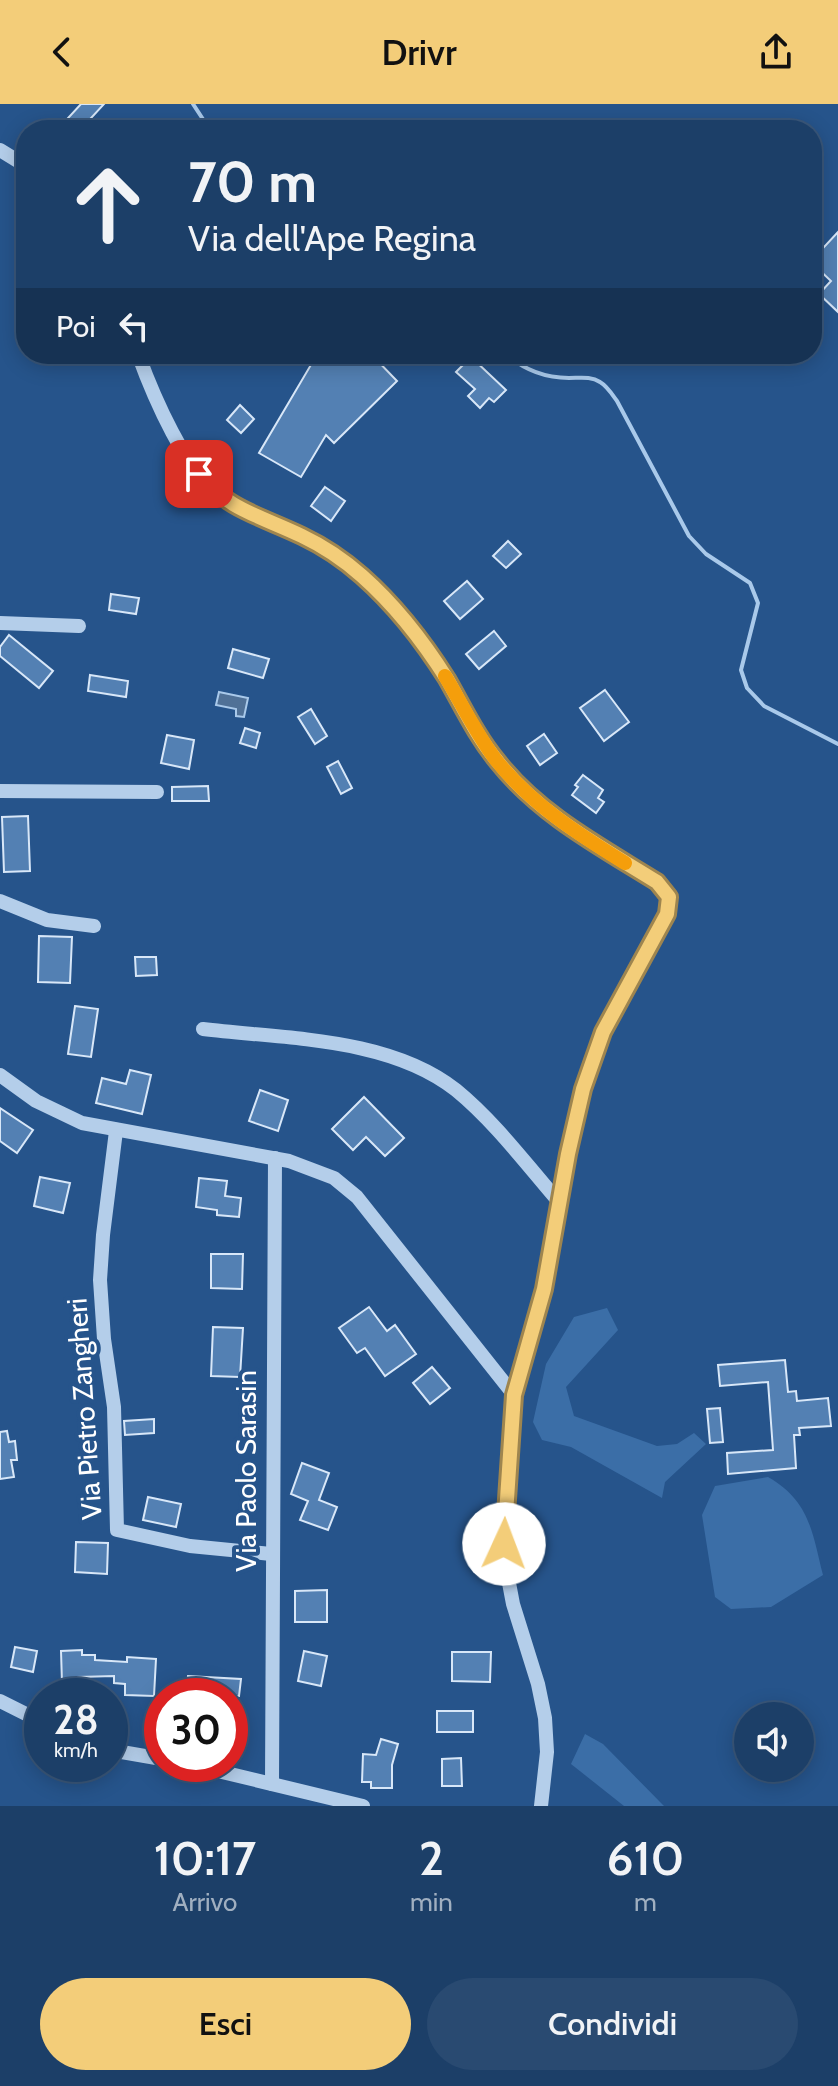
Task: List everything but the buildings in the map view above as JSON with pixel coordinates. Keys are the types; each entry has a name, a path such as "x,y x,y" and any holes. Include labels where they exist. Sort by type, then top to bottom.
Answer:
{"street":[{"path":"143,364 183,452 213,491 238,509 317,544 363,577 388,600 424,643 486,746 512,778 554,816 657,882 670,901 667,914 618,1002 588,1069 544,1289 514,1395 504,1544 513,1604 538,1684 545,1718 547,1752 541,1806"},
{"path":"0,623 79,626"},
{"path":"0,791 157,792"},
{"path":"0,901 47,920 94,926"},
{"path":"203,1029 365,1049 416,1065 446,1083 470,1104 560,1203"},
{"path":"0,1075 63,1116 116,1131 275,1158 334,1178 353,1193 514,1395"},
{"name":"Via Pietro Zangheri","path":"116,1131 100,1280 104,1339 114,1407 117,1530 190,1546 271,1554"},
{"name":"Via Paolo Sarasin","path":"272,1784 275,1158"},
{"path":"0,1701 24,1713"},
{"path":"248,1778 363,1806"}],"shaded area":[{"path":"219,692 248,698 244,717 236,716 236,709 216,705"},
{"path":"607,1308 618,1330 566,1387 574,1416 657,1446 677,1444 694,1433 706,1444 665,1482 662,1498 571,1447 542,1440 533,1422 546,1364 574,1317"},
{"path":"768,1477 793,1496 801,1507 812,1531 823,1575 771,1607 731,1609 715,1597 702,1515 715,1486"},
{"path":"585,1734 603,1744 664,1806 624,1806 571,1764"}],"waterway":[{"path":"193,104 203,120"},
{"path":"520,364 543,375 593,379 609,390 689,536 706,554 750,583 758,603 741,670 747,688 764,706 838,744"}],"slow traffic":[{"path":"445,676 503,769 554,816 625,863"}],"route":[{"path":"199,474 213,491 229,503 304,537 341,559 363,577 388,600 424,643 503,769 554,816 657,882 669,897 667,914 618,1002 588,1069 568,1154 544,1289 514,1395 504,1544"}]}
